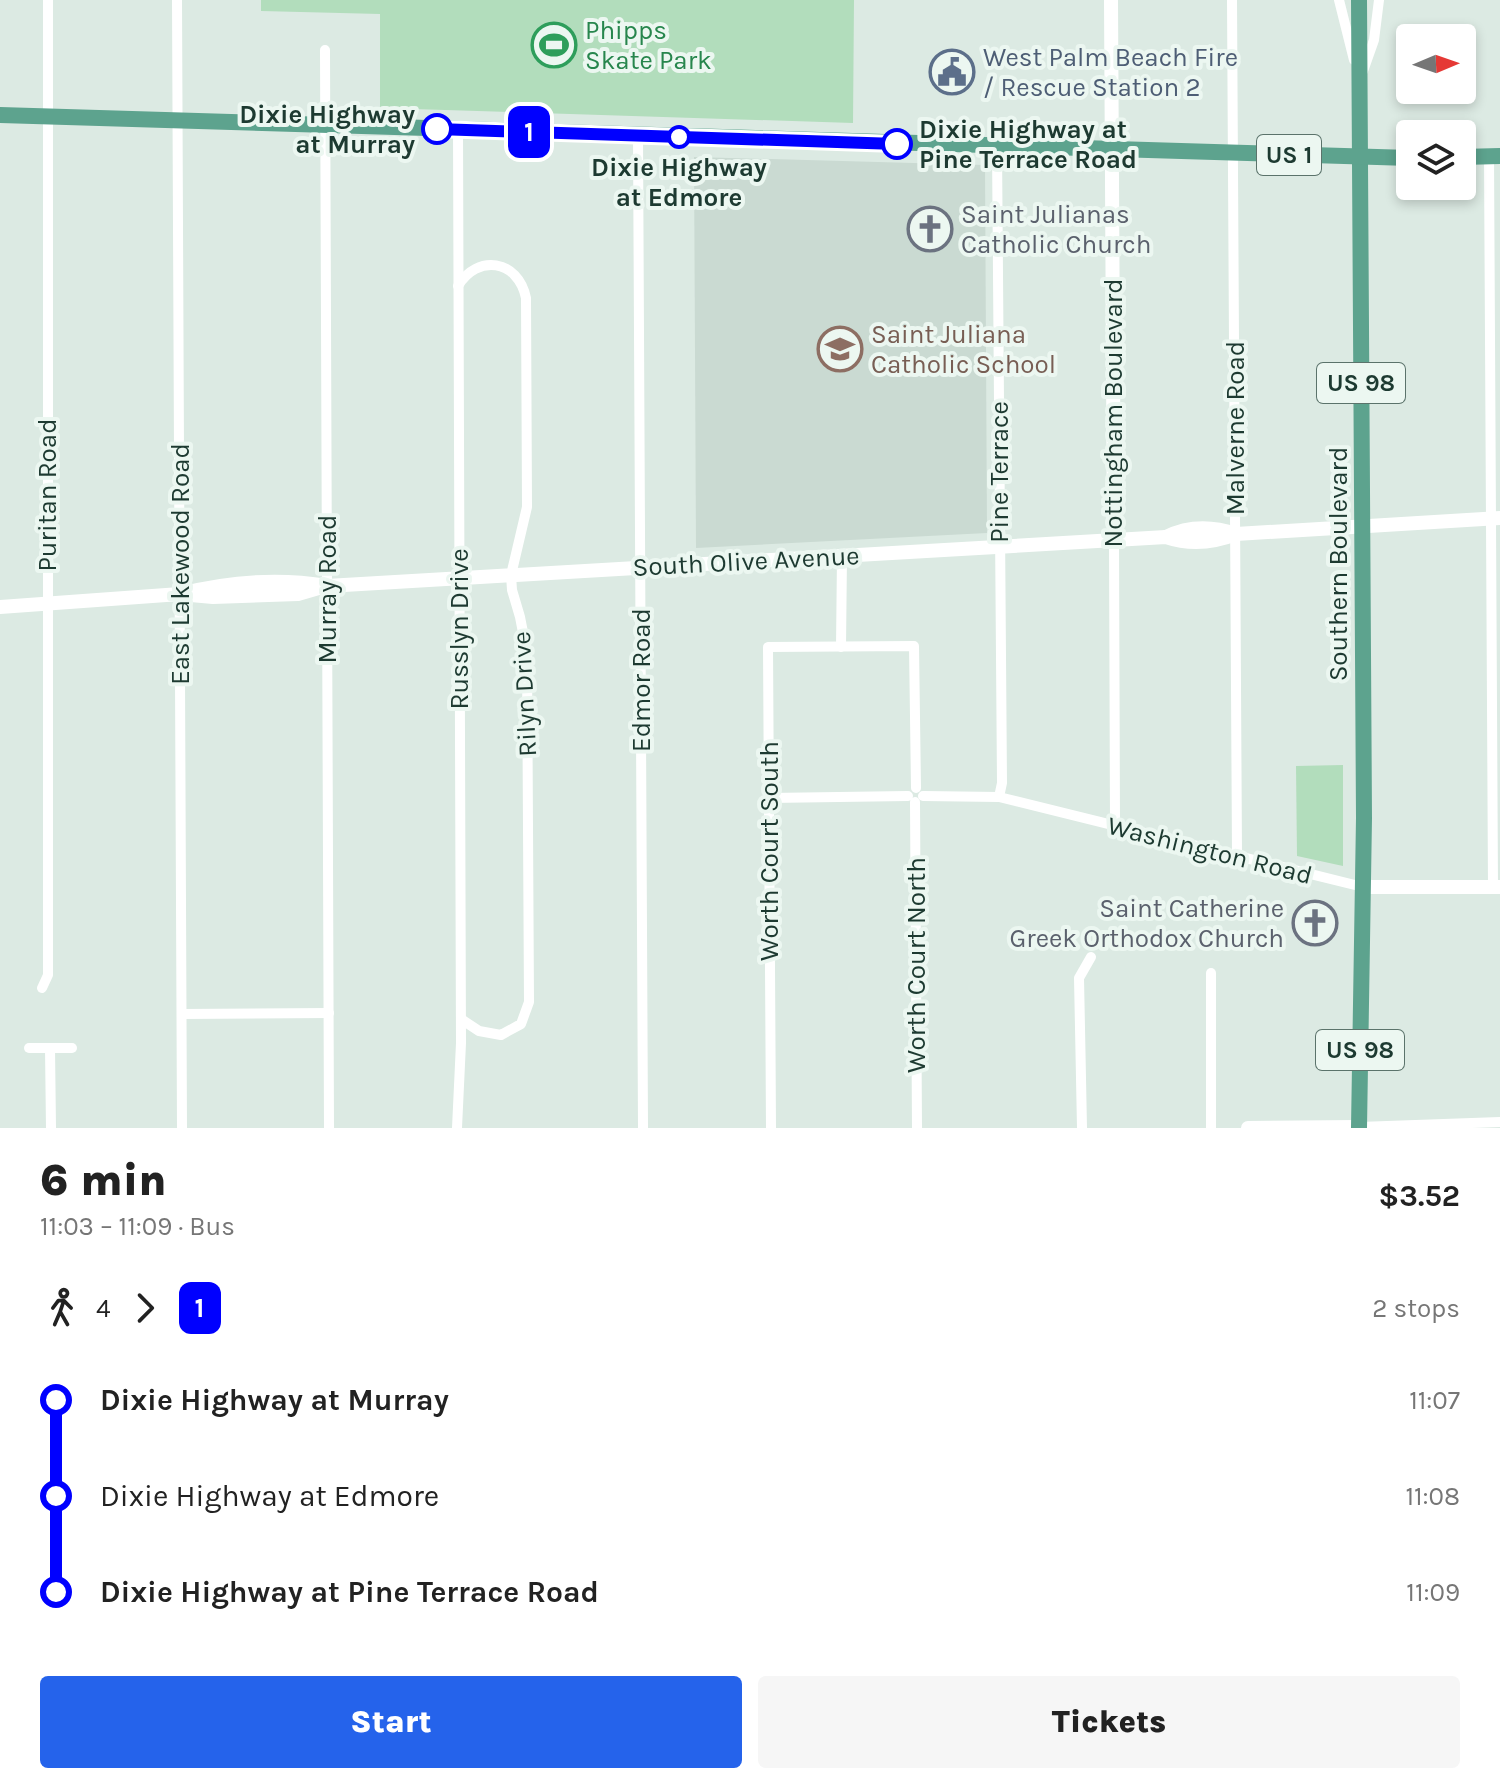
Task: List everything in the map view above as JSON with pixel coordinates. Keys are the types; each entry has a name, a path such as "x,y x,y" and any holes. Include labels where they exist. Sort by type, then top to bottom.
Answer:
{"main road":[{"name":"Southern Boulevard","path":"1359,0 1363,887 1359,1127"},
{"name":"US 1","path":"0,115 1396,158"}],"street":[{"name":"Puritan Road","path":"42,988 48,975 48,0"},
{"name":"East Lakewood Road","path":"177,0 182,1128"},
{"name":"Nottingham Boulevard","path":"1111,0 1115,826"},
{"name":"Malverne Road","path":"1232,0 1237,856"},
{"path":"1339,0 1359,81"},
{"path":"1359,81 1374,40 1379,0"},
{"name":"Murray Road","path":"325,50 329,1128"},
{"name":"Russlyn Drive","path":"457,1128 461,1019 458,130"},
{"name":"Edmor Road","path":"638,135 643,1128"},
{"name":"Pine Terrace","path":"997,147 1002,783 999,797"},
{"path":"1495,156 1497,888"},
{"name":"Rilyn Drive","path":"457,288 470,271 494,265 516,275 526,298 527,507 511,575 527,653 529,1010 521,1024 501,1035 479,1031 461,1019"},
{"name":"South Olive Avenue","path":"0,607 180,594 213,597 298,594 327,586 1114,541 1166,537 1182,529 1218,528 1236,534 1496,518"},
{"path":"841,647 842,556"},
{"name":"Worth Court North","path":"841,647 914,646 917,1128"},
{"name":"Worth Court South","path":"771,1128 768,647 841,647"},
{"name":"Washington Road","path":"769,798 999,797 1363,887 1497,888"},
{"path":"1082,1128 1079,978 1091,957"},
{"path":"1211,973 1211,1128"},
{"path":"182,1014 329,1013"},
{"path":"29,1048 72,1048"},
{"path":"50,1048 51,1128"},
{"path":"1248,1128 1500,1122"}],"shaded area":[{"name":"Saint Juliana Catholic School","path":"694,157 985,165 987,533 696,548"}],"green space":[{"path":"261,0 854,0 853,123 380,108 380,14 261,11"},
{"path":"1343,765 1343,866 1297,856 1296,766"}],"bus line":[{"name":"1","path":"437,129 897,144"}],"place":[{"name":"Phipps Skate Park","path":"554,45"},
{"name":"West Palm Beach Fire / Rescue Station 2","path":"952,72"},
{"name":"Dixie Highway at Murray","path":"437,129"},
{"name":"Dixie Highway at Edmore","path":"679,137"},
{"name":"Dixie Highway at Pine Terrace Road","path":"897,144"},
{"name":"Saint Julianas Catholic Church","path":"930,229"},
{"name":"Saint Juliana Catholic School","path":"840,349"},
{"name":"Saint Catherine Greek Orthodox Church","path":"1315,923"}]}
